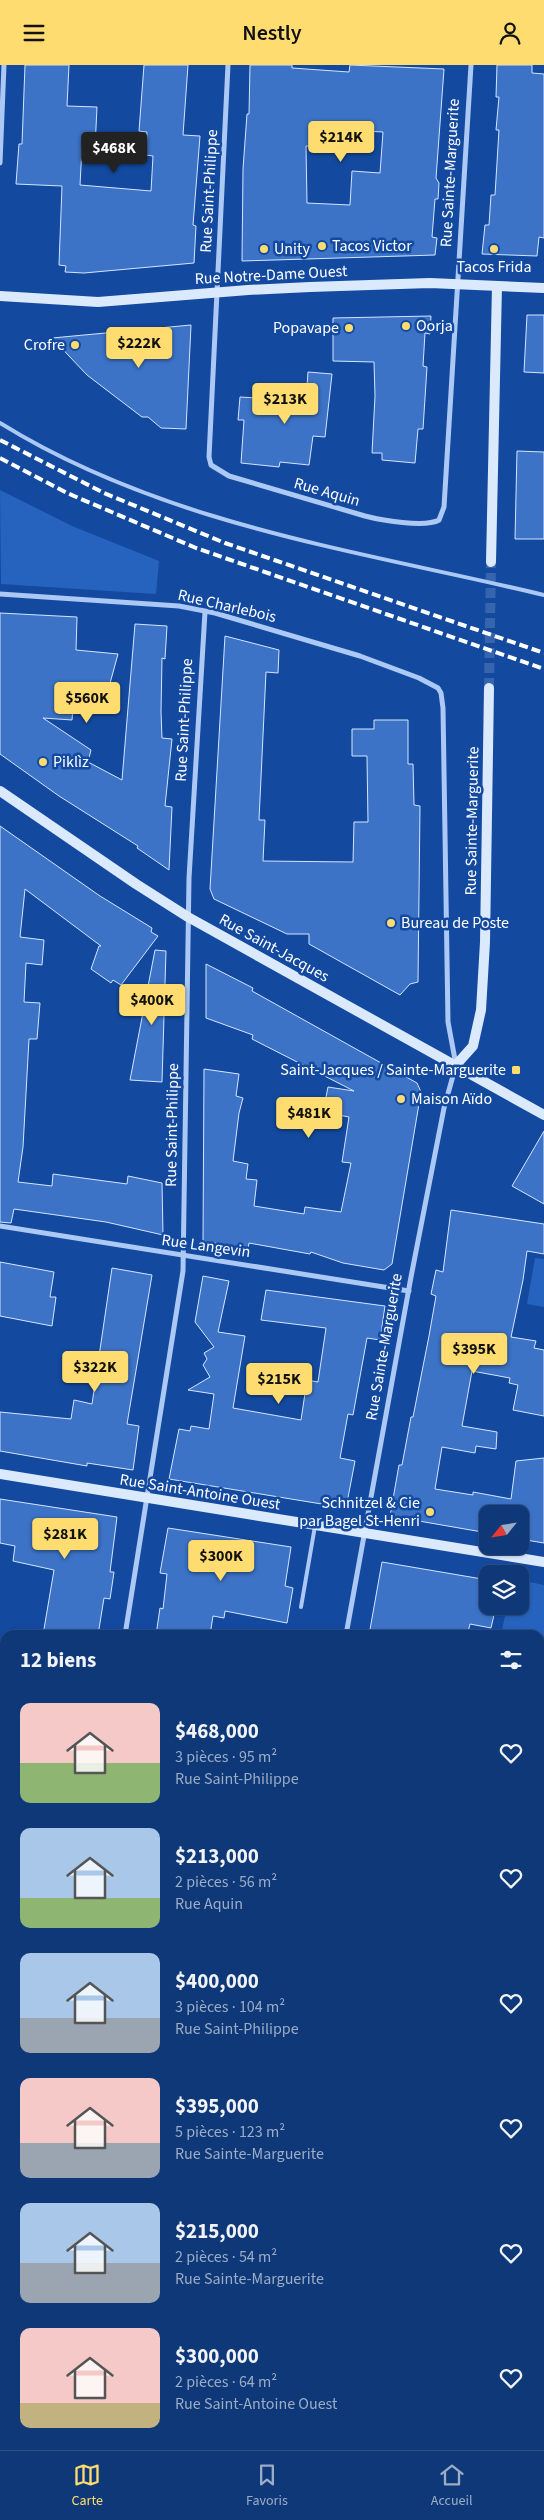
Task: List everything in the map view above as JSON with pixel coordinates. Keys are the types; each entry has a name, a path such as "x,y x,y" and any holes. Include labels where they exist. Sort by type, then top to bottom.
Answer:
{"main road":[{"name":"Rue Notre-Dame Ouest","path":"0,296 98,302 215,292 343,286 458,284 544,288"},
{"path":"491,562 497,286"},
{"name":"Rue Sainte-Marguerite","path":"456,1065 473,1046 481,1010 485,933 489,688"},
{"name":"Rue Saint-Jacques","path":"0,791 136,884 188,917 544,1115"},
{"name":"Rue Saint-Antoine Ouest","path":"0,1474 544,1562"}],"street":[{"path":"0,163 4,65"},
{"name":"Rue Saint-Philippe","path":"212,467 209,457 215,292 228,65"},
{"name":"Rue Sainte-Marguerite","path":"439,520 444,507 471,65"},
{"name":"Rue Aquin","path":"212,467 230,476 374,518 430,523 439,520"},
{"name":"Rue Charlebois","path":"0,594 179,606 360,655 419,678 438,688"},
{"name":"Rue Saint-Philippe","path":"126,1630 183,1278 188,917 192,804 205,612"},
{"name":"Rue Sainte-Marguerite","path":"347,1630 444,1108 456,1065 448,1021 443,708 441,693 438,688"},
{"name":"Rue Langevin","path":"0,1226 409,1291"}],"lane":[{"path":"0,423 50,452 99,475 180,506 328,547 544,595"},
{"path":"301,1607 315,1525"}],"shaded area":[{"path":"0,490 72,526 159,561 156,594 1,584"},
{"path":"535,1258 544,1259 544,1307 527,1304"},
{"path":"529,1582 544,1585 544,1630 502,1630 505,1615 529,1615"}],"building":[{"path":"25,65 69,65 67,106 97,107 95,148 82,147 80,185 151,191 153,156 146,155 147,132 139,131 144,65 188,65 183,135 200,136 193,225 196,226 194,263 84,273 65,272 66,266 59,265 62,186 16,184 19,144 22,144"},
{"path":"250,65 292,65 292,68 349,72 350,65 444,69 436,178 439,183 438,199 435,199 432,237 437,238 435,255 242,261 243,169 247,114 249,114","holes":["345,130 383,132 380,173 352,171 350,205 307,203 306,146 344,148"]},
{"path":"497,65 532,65 532,73 544,74 544,238 539,237 537,256 482,254 485,225 489,225 491,195 495,195 499,130 496,130 499,97 496,97"},
{"path":"527,315 544,315 544,373 524,372"},
{"path":"431,316 430,334 425,333 423,366 427,367 423,429 418,429 415,463 382,460 382,453 372,453 375,396 374,362 333,361 333,318"},
{"path":"191,325 186,429 161,428 148,417 142,417 87,375 52,338"},
{"path":"308,372 332,374 325,437 313,436 309,465 280,462 279,467 241,463 244,420 238,420 240,397 306,401"},
{"path":"517,451 544,452 544,539 515,539"},
{"path":"0,613 77,617 76,650 118,654 103,709 73,708 72,720 43,718 91,750 88,762 122,780 135,624 167,626 165,659 162,658 161,712 162,738 172,739 165,806 172,807 169,870 137,848 138,846 59,796 0,754"},
{"path":"225,636 279,650 278,673 266,672 259,820 265,820 263,861 353,862 354,822 368,822 367,756 352,756 352,729 374,729 374,720 408,720 408,764 413,764 414,805 420,806 418,982 410,984 400,995 309,944 309,934 287,934 214,899 210,889"},
{"path":"0,826 100,896 152,928 151,932 158,936 121,985 113,980 111,983 91,969 99,946 101,946 25,889 20,937 44,940 42,965 26,963 24,1002 40,1003 37,1039 29,1039 23,1147 18,1182 52,1186 53,1174 127,1184 128,1176 162,1183 163,1235 106,1222 14,1209 11,1223 0,1222"},
{"path":"155,950 166,951 162,1082 130,1080"},
{"path":"206,964 253,988 252,991 417,1083 421,1092 392,1264 384,1270 343,1263 311,1252 310,1254 249,1243 248,1249 203,1241 204,1069 239,1074 236,1096 243,1098 239,1113 233,1161 248,1164 246,1179 257,1180 254,1206 304,1214 305,1207 341,1212 351,1163 342,1162 349,1117 323,1112 328,1087 354,1091 252,1039 253,1035 206,1018"},
{"path":"544,1131 544,1204 512,1186"},
{"path":"451,1210 544,1224 544,1254 527,1251 511,1337 536,1341 534,1348 544,1350 544,1416 513,1410 518,1385 509,1383 510,1378 472,1371 462,1426 497,1432 496,1449 476,1446 475,1453 442,1447 435,1489 473,1495 473,1492 511,1499 516,1461 544,1458 544,1543 529,1540 529,1505 479,1505 479,1531 390,1516 399,1465 402,1465 429,1336 436,1296 431,1294 436,1270 443,1272"},
{"path":"0,1262 54,1272 50,1297 56,1297 52,1326 0,1316"},
{"path":"112,1268 152,1275 127,1424 139,1426 133,1470 87,1463 87,1466 0,1451 0,1412 71,1419 74,1400 92,1404"},
{"path":"203,1276 229,1281 218,1332 245,1336 233,1408 301,1420 307,1380 318,1382 326,1328 261,1320 266,1290 385,1306 380,1340 367,1338 353,1415 348,1414 340,1458 355,1461 346,1508 169,1479 179,1429 190,1431 191,1426 209,1429 214,1394 188,1390 210,1377 203,1365 207,1359 204,1353 214,1347 195,1322"},
{"path":"0,1499 117,1517 110,1572 114,1572 110,1599 104,1598 99,1630 44,1630 54,1570 13,1561 15,1546 0,1543"},
{"path":"168,1528 291,1547 285,1586 293,1588 287,1623 225,1611 224,1618 213,1616 211,1630 157,1630 160,1608 163,1609 167,1574 160,1573"},
{"path":"382,1562 479,1578 479,1615 494,1615 491,1628 470,1624 468,1630 370,1630"}],"tunnel":[{"path":"489,688 491,562"}],"railway":[{"path":"0,440 104,493 225,543 544,653"},
{"path":"0,458 67,493 196,548 544,669"}],"place":[{"name":"Tacos Victor","path":"322,246"},
{"name":"Unity","path":"264,249"},
{"name":"Tacos Frida","path":"494,249"},
{"name":"Oorja","path":"406,326"},
{"name":"Popavape","path":"349,328"},
{"name":"Crofre","path":"75,345"},
{"name":"Piklìz","path":"43,762"},
{"name":"Bureau de Poste","path":"391,923"},
{"name":"Saint-Jacques / Sainte-Marguerite","path":"516,1070"},
{"name":"Maison Aïdo","path":"401,1099"},
{"name":"Schnitzel & Cie par Bagel St-Henri","path":"430,1512"}]}
